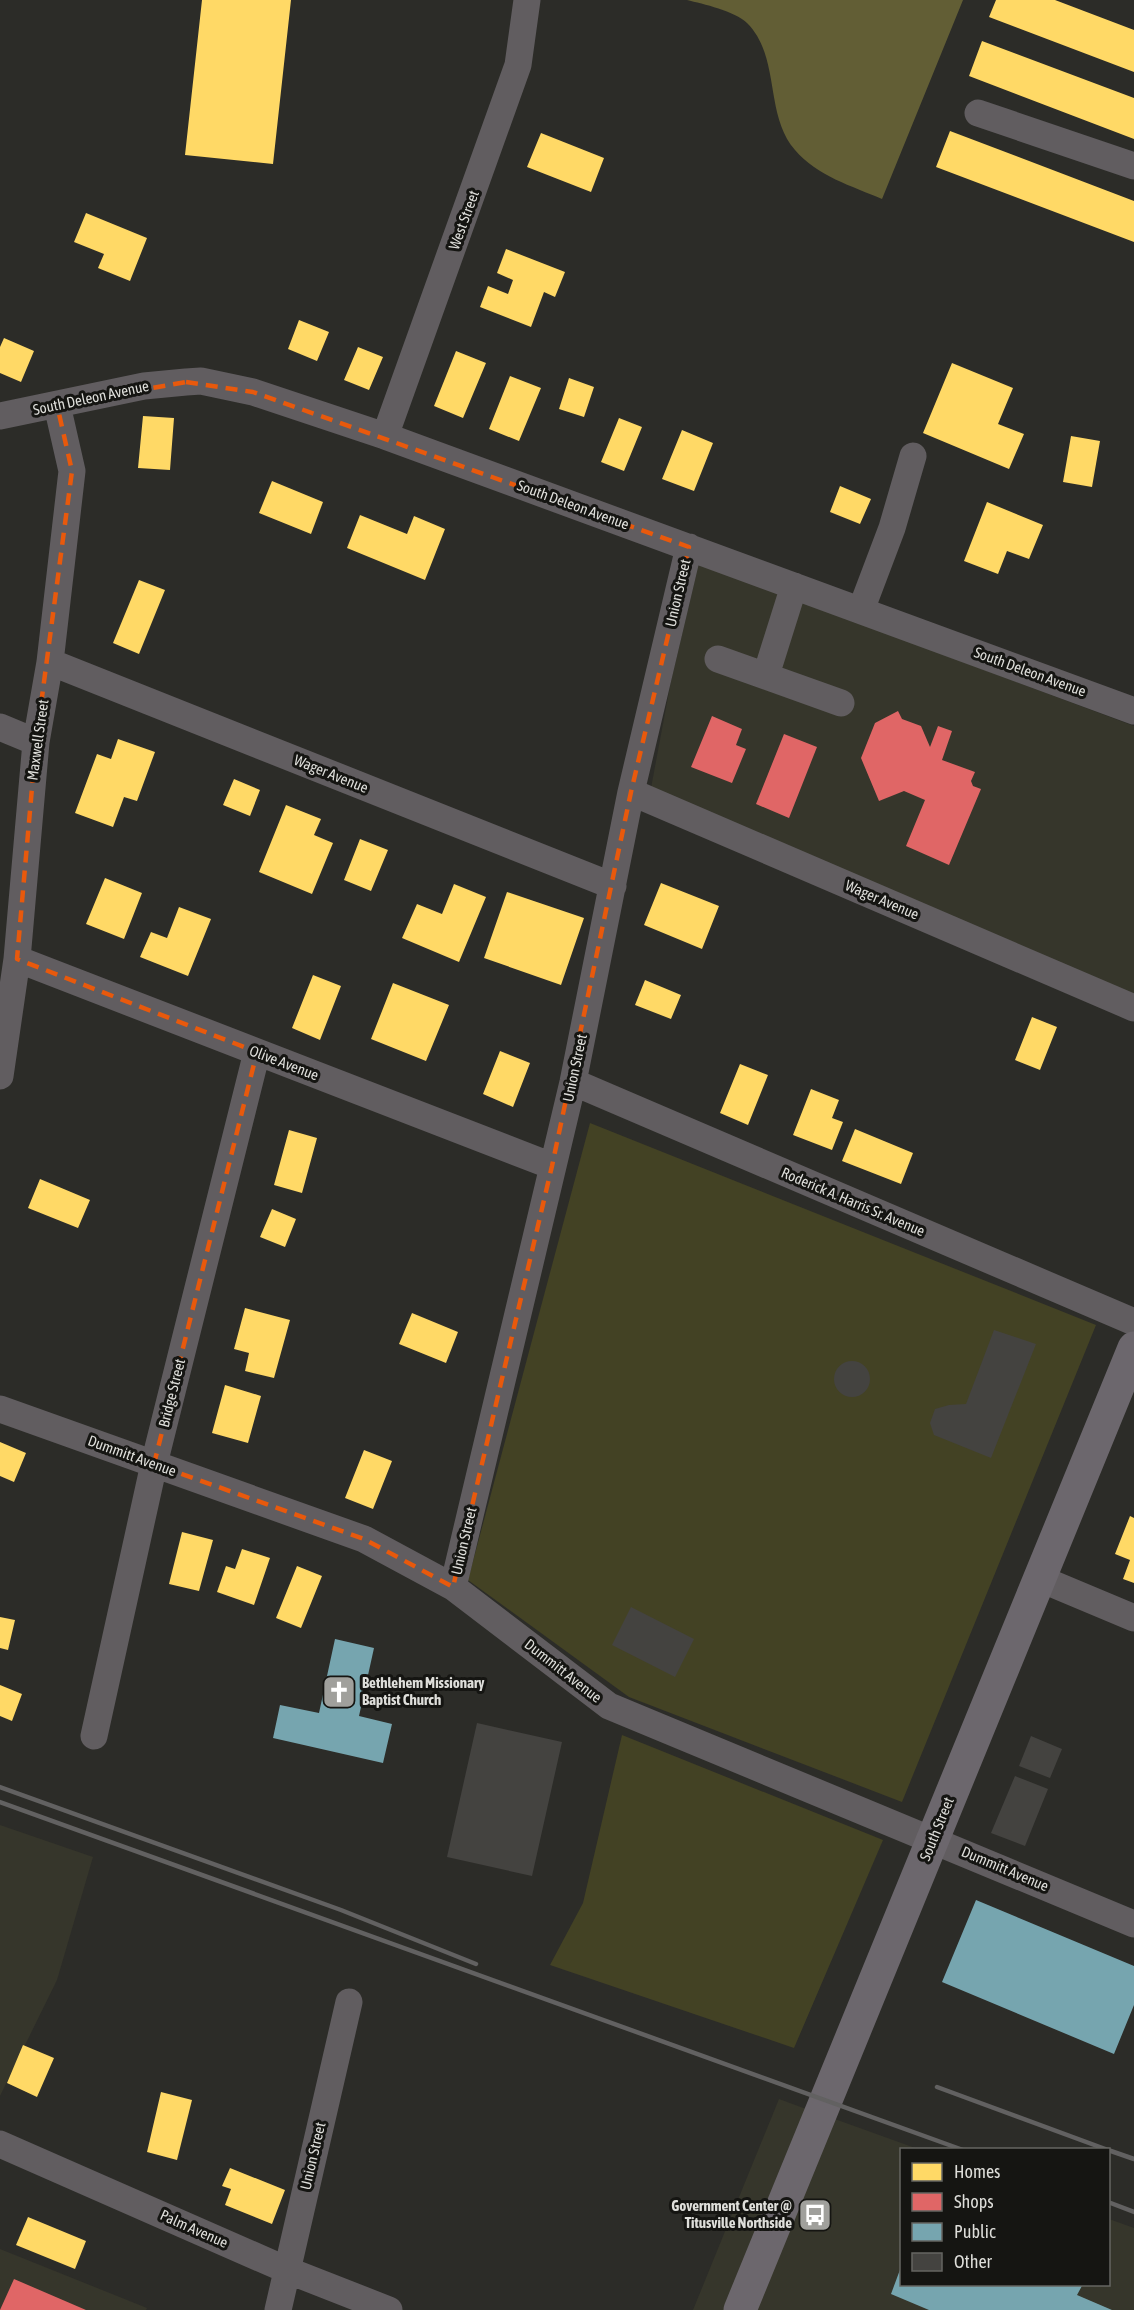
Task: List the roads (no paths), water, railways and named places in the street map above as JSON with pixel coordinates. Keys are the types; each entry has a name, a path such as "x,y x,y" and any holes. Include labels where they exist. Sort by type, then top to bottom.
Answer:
{"main road":[{"name":"South Street","path":"741,2310 1134,1348"}],"street":[{"name":"West Street","path":"385,436 518,65 527,0"},
{"path":"978,113 1134,166"},
{"name":"South Deleon Avenue","path":"0,416 144,386 201,381 253,392 385,436 1134,711"},
{"name":"Maxwell Street","path":"0,1076 4,1014 17,959 36,742 50,662 72,471 57,405"},
{"path":"861,610 892,528 913,456"},
{"name":"Union Street","path":"453,1587 573,1082 631,792 689,547"},
{"path":"766,675 794,586"},
{"path":"718,659 841,703"},
{"name":"Wager Avenue","path":"50,662 613,886"},
{"path":"0,727 36,742"},
{"name":"Wager Avenue","path":"631,792 1134,1008"},
{"name":"Olive Avenue","path":"17,959 552,1166"},
{"name":"Bridge Street","path":"93,1736 154,1464 257,1052"},
{"name":"Roderick A. Harris Sr. Avenue","path":"573,1082 1134,1322"},
{"name":"Dummitt Avenue","path":"0,1409 364,1539 453,1587 609,1706 1134,1923"},
{"path":"1041,1579 1134,1618"},
{"name":"Union Street","path":"278,2310 349,2002"},
{"name":"Palm Avenue","path":"0,2144 287,2270 390,2310"}],"railway":[{"path":"0,1787 341,1910 476,1964"},
{"path":"0,1802 957,2148"},
{"path":"937,2087 1103,2148"},
{"path":"1110,2151 1134,2159"},
{"path":"1110,2203 1134,2212"}],"place":[{"name":"Bethlehem Missionary Baptist Church","path":"339,1692"},
{"name":"Government Center @ Titusville Northside","path":"815,2215"}]}
